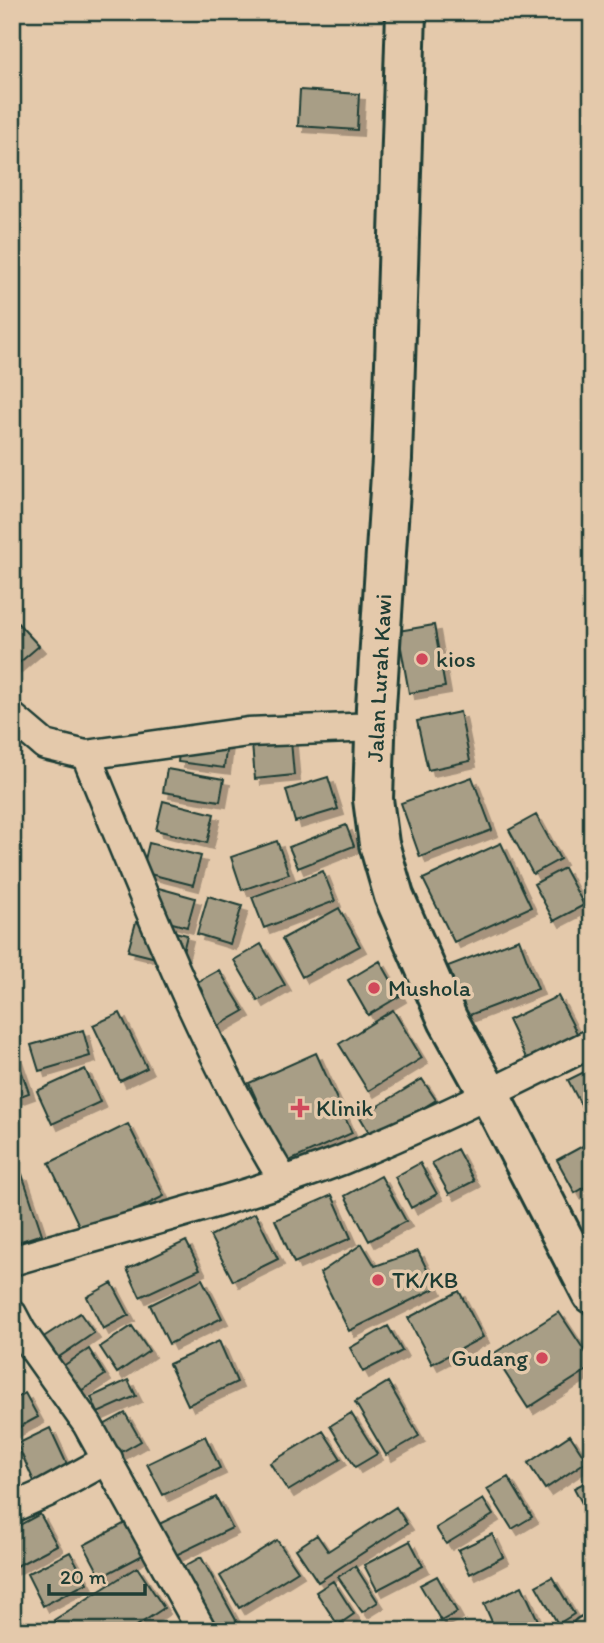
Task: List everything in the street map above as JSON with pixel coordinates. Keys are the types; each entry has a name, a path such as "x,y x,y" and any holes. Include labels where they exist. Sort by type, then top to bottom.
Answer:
{"street":[{"name":"Jalan Lurah Kawi","path":"406,12 392,458 373,799 379,844 394,896 448,1020 592,1294"},
{"path":"12,717 45,745 86,755 248,732 376,727"},
{"path":"86,755 219,1065 247,1122 283,1181"},
{"path":"12,1261 109,1232 183,1214 342,1159 489,1094 592,1043"},
{"path":"12,1314 108,1459 202,1631"},
{"path":"12,1508 108,1459"},
{"path":"586,1631 592,1628"}],"building":[{"path":"300,90 359,94 357,130 298,126"},
{"path":"12,617 39,646 12,669"},
{"name":"kios","path":"434,625 445,687 409,693 398,631"},
{"path":"460,712 470,761 428,770 417,721"},
{"path":"181,737 227,742 224,768 178,762"},
{"path":"291,741 294,775 255,779 252,744"},
{"path":"167,769 224,779 220,801 163,792"},
{"path":"328,777 338,809 295,822 286,790"},
{"path":"472,777 492,830 420,857 401,803"},
{"path":"163,801 214,814 207,843 156,830"},
{"path":"536,815 560,859 533,874 509,830"},
{"path":"346,825 354,846 298,868 289,847"},
{"path":"277,841 289,874 242,890 231,857"},
{"path":"149,843 201,856 193,885 142,872"},
{"path":"501,843 531,907 454,942 423,879"},
{"path":"564,868 584,905 554,921 534,884"},
{"path":"323,871 335,901 264,928 252,897"},
{"path":"144,884 195,898 187,927 136,913"},
{"path":"208,896 242,906 230,944 197,934"},
{"path":"339,908 360,946 302,977 282,939"},
{"path":"136,922 187,935 180,964 128,951"},
{"path":"519,939 538,989 467,1016 448,966"},
{"path":"261,944 285,985 258,1001 234,960"},
{"name":"Mushola","path":"380,961 400,996 368,1015 348,980"},
{"path":"219,970 244,1011 216,1027 192,985"},
{"path":"558,996 580,1039 529,1064 508,1020"},
{"path":"393,1010 422,1058 368,1091 339,1044"},
{"path":"120,1013 147,1068 120,1081 93,1025"},
{"path":"83,1030 90,1056 39,1071 31,1045"},
{"path":"12,1044 29,1093 12,1099"},
{"name":"Klinik","path":"316,1053 352,1133 285,1163 249,1083"},
{"path":"592,1068 592,1102 582,1107 568,1080"},
{"path":"85,1069 100,1102 52,1124 37,1091"},
{"path":"422,1079 436,1100 373,1139 360,1117"},
{"path":"128,1124 164,1196 84,1236 49,1163"},
{"path":"592,1141 592,1183 575,1193 557,1160"},
{"path":"457,1149 474,1181 449,1194 432,1163"},
{"path":"420,1163 437,1194 411,1208 395,1177"},
{"path":"22,1174 42,1234 15,1243 12,1234 12,1177"},
{"path":"381,1176 406,1221 369,1241 345,1196"},
{"path":"332,1195 351,1238 294,1263 275,1220"},
{"path":"255,1213 278,1259 233,1281 210,1236"},
{"path":"186,1241 200,1269 140,1297 127,1269"},
{"name":"TK/KB","path":"362,1244 375,1266 418,1251 436,1288 349,1331 320,1273"},
{"path":"202,1279 222,1318 169,1344 150,1305"},
{"path":"112,1283 129,1315 103,1329 87,1297"},
{"path":"459,1291 483,1337 432,1364 408,1318"},
{"name":"Gudang","path":"559,1312 592,1362 592,1367 528,1408 493,1354"},
{"path":"80,1313 94,1333 53,1361 39,1340"},
{"path":"132,1326 149,1351 117,1373 100,1347"},
{"path":"388,1326 402,1351 363,1372 350,1348"},
{"path":"219,1341 237,1382 188,1405 169,1364"},
{"path":"89,1349 105,1375 73,1396 57,1370"},
{"path":"128,1380 136,1396 98,1413 91,1397"},
{"path":"388,1382 419,1436 386,1455 355,1402"},
{"path":"25,1393 38,1417 12,1431 12,1400"},
{"path":"125,1413 141,1441 111,1458 95,1430"},
{"path":"351,1413 377,1454 355,1467 330,1426"},
{"path":"50,1428 71,1473 37,1488 17,1444"},
{"path":"323,1431 341,1459 288,1491 270,1463"},
{"path":"570,1435 587,1461 545,1489 528,1463"},
{"path":"205,1436 220,1468 163,1495 147,1464"},
{"path":"508,1477 532,1517 512,1529 487,1489"},
{"path":"592,1479 592,1522 574,1488"},
{"path":"216,1497 232,1528 174,1556 159,1524"},
{"path":"483,1499 493,1515 446,1544 436,1528"},
{"path":"396,1507 407,1524 318,1582 296,1549 317,1535 328,1551"},
{"path":"40,1514 57,1545 13,1568 12,1529"},
{"path":"127,1522 145,1554 101,1577 84,1545"},
{"path":"492,1534 503,1557 470,1574 458,1550"},
{"path":"277,1540 298,1571 239,1608 220,1576"},
{"path":"410,1541 423,1566 377,1590 364,1565"},
{"path":"70,1552 87,1583 43,1606 27,1574"},
{"path":"201,1557 237,1622 222,1631 210,1631 176,1571"},
{"path":"355,1566 378,1602 362,1612 338,1577"},
{"path":"137,1567 164,1608 129,1631 61,1631 54,1620"},
{"path":"437,1576 457,1612 441,1621 420,1585"},
{"path":"552,1577 574,1614 558,1624 536,1586"},
{"path":"333,1581 354,1614 338,1625 316,1592"},
{"path":"522,1586 543,1631 496,1631 484,1604"}],"place":[{"name":"kios","path":"422,659"},
{"name":"Mushola","path":"374,988"},
{"name":"Klinik","path":"300,1108"},
{"name":"TK/KB","path":"378,1280"},
{"name":"Gudang","path":"542,1358"}]}
